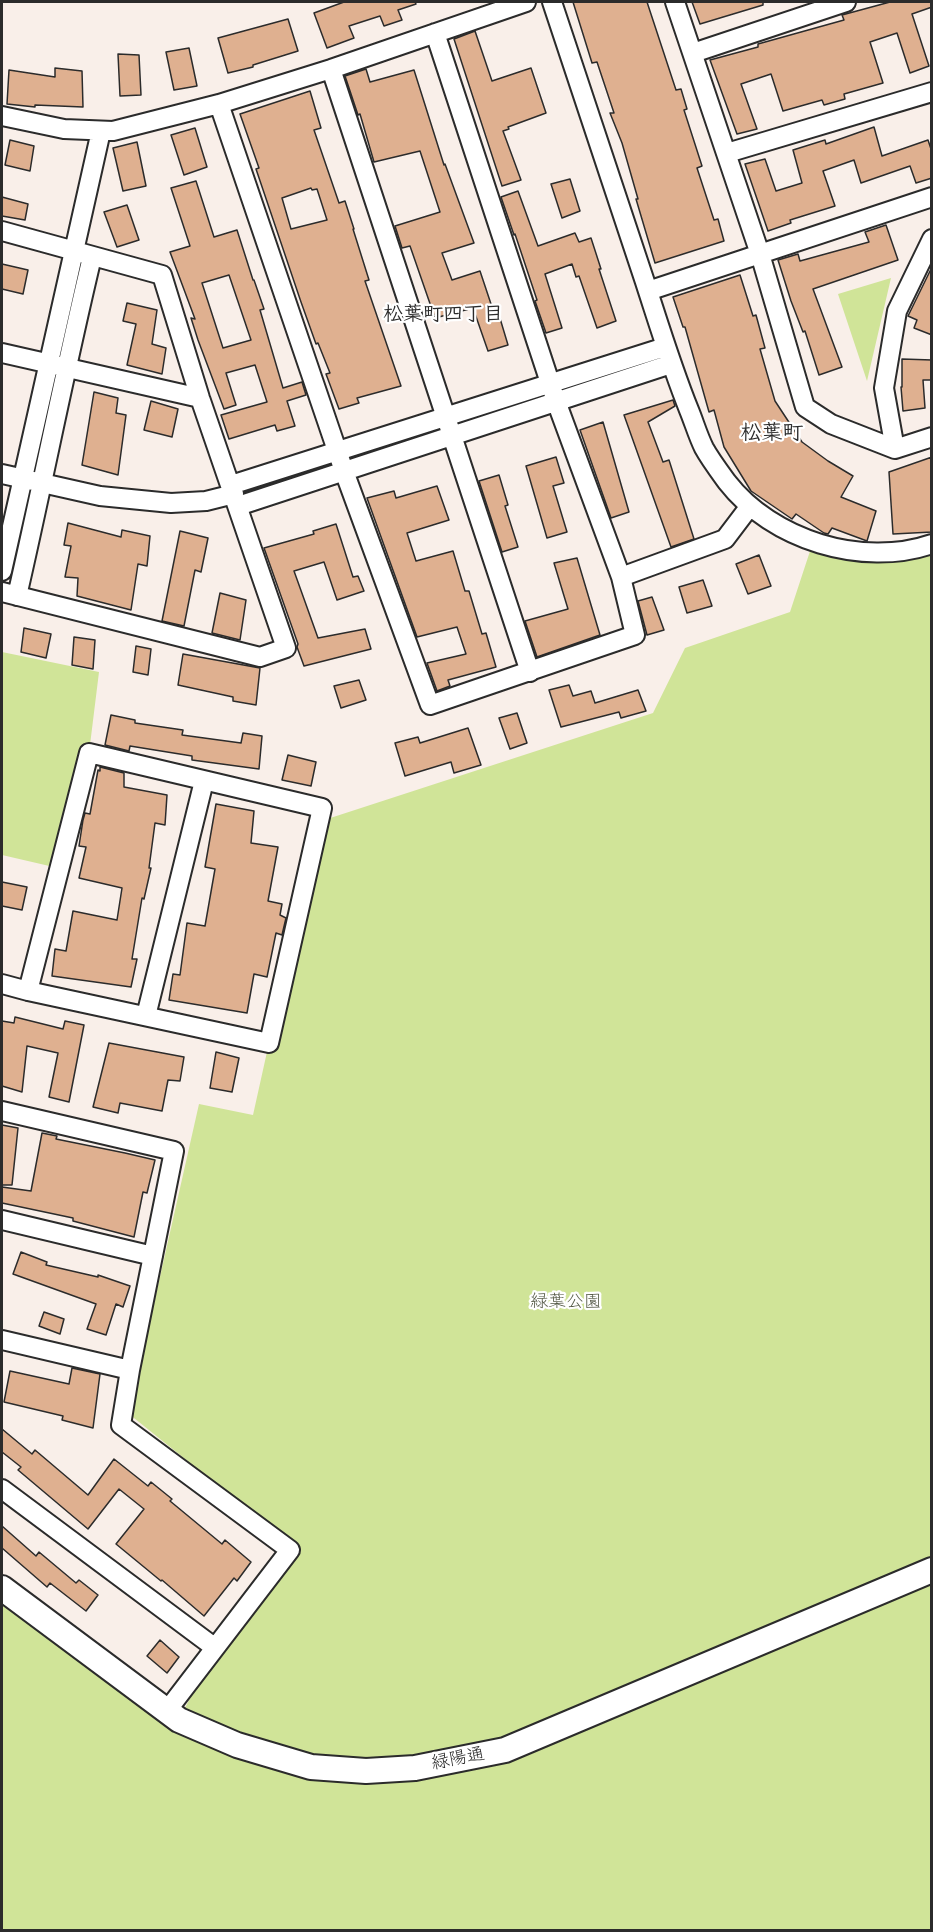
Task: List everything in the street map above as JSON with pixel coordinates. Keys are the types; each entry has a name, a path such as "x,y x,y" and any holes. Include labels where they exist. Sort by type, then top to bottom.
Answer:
{"street":[{"path":"2,116 64,129 113,131 219,104 331,69 526,2"},
{"path":"552,2 668,355 705,449 729,483 750,506 783,528 813,542 840,549 880,554 919,549 932,544"},
{"path":"675,2 760,254 804,407 831,424 895,449 932,437"},
{"path":"693,53 846,2"},
{"path":"219,104 337,452 430,705 635,635 621,577 556,402 435,33"},
{"path":"331,69 530,672"},
{"path":"727,153 932,92"},
{"path":"2,231 74,252 162,275 200,398 286,648 260,657 9,594 43,483 74,252 101,131"},
{"path":"648,291 932,197"},
{"path":"895,449 884,388 897,311 932,239"},
{"path":"2,571 22,479 92,256"},
{"path":"2,353 200,398"},
{"path":"234,495 337,452 550,382 668,355"},
{"path":"2,474 100,496 171,503 206,501 344,471 556,402 668,355"},
{"path":"621,577 725,539 750,506"},
{"path":"2,984 28,991 268,1043 322,808 89,753 28,991"},
{"path":"146,1016 204,781"},
{"path":"2,1111 174,1151 121,1425 290,1550 166,1712"},
{"path":"2,1220 153,1256"},
{"path":"2,1340 130,1370"},
{"path":"2,1489 214,1647"},
{"name":"緑陽通","path":"2,1588 179,1720 237,1745 311,1767 366,1771 415,1768 505,1750 932,1570"}],"green space":[{"path":"891,278 867,381 838,294"},
{"name":"緑葉公園","path":"813,542 840,549 931,544 931,1930 2,1930 2,1588 179,1720 195,1688 297,1549 129,1414 199,1104 253,1115 318,822 653,713 685,648 790,612"},
{"path":"2,652 99,672 89,753 58,868 2,855"}],"building":[{"path":"344,2 415,2 416,4 398,10 402,20 384,26 380,16 349,26 354,38 327,48 314,13"},
{"path":"573,2 647,2 676,90 681,89 687,109 684,110 702,166 697,168 714,220 718,219 724,241 655,263 622,143 610,113 614,113 597,62 592,63"},
{"path":"692,2 763,2 763,5 700,24"},
{"path":"890,2 932,2 932,7 912,14 929,66 910,73 897,33 870,42 883,83 844,94 845,99 824,105 822,100 783,111 771,74 741,84 757,129 737,134 710,60 844,20 842,15"},
{"path":"288,19 298,51 228,73 218,38"},
{"path":"475,31 492,81 531,68 546,113 503,131 521,180 502,186 454,39"},
{"path":"189,48 197,86 174,90 166,52"},
{"path":"118,54 139,55 141,95 120,96"},
{"path":"55,68 82,71 83,107 35,105 35,107 7,104 9,70 55,77"},
{"path":"366,69 370,82 414,70 444,165 474,243 442,253 452,280 480,271 495,316 499,315 508,345 488,351 473,308 435,318 410,246 402,248 395,226 440,212 420,151 374,162 360,114 358,115 345,76"},
{"path":"310,91 321,128 314,130 339,203 345,201 369,280 365,281 401,386 357,398 359,403 339,409 326,374 330,373 318,343 316,344 301,302 240,114","holes":["311,188 312,190 317,189 327,220 291,229 282,198"]},
{"path":"874,127 882,156 928,140 932,152 932,178 916,183 910,166 861,183 854,160 823,171 835,206 790,220 791,223 768,231 745,164 765,159 776,191 802,183 793,150 825,140 826,144"},
{"path":"195,128 207,167 184,175 171,135"},
{"path":"10,140 34,146 30,171 5,165"},
{"path":"137,142 146,186 123,191 113,148"},
{"path":"570,179 580,211 562,218 551,184"},
{"path":"196,181 214,237 237,230 264,309 260,310 283,388 302,382 306,395 287,401 295,426 277,431 275,425 229,439 221,415 267,402 255,365 226,373 236,405 224,409 198,340 191,318 195,319 170,252 190,246 171,188","holes":["229,275 251,340 223,348 202,283"]},
{"path":"518,191 538,246 575,233 579,242 591,238 616,321 597,328 579,276 576,277 572,264 545,274 562,328 546,333 535,301 537,300 501,197"},
{"path":"2,197 28,204 25,220 2,216"},
{"path":"127,205 139,240 117,247 104,212"},
{"path":"886,225 898,260 813,289 842,367 819,375 778,260 798,254 800,261 869,242 865,232"},
{"path":"2,264 28,270 23,294 2,289"},
{"path":"932,267 932,335 914,328 917,320 908,316"},
{"path":"740,275 753,316 756,315 765,348 760,349 775,401 802,442 853,476 841,497 876,511 867,541 832,528 828,534 824,533 796,514 792,519 751,491 724,447 714,410 709,412 685,327 683,327 673,297"},
{"path":"127,303 157,310 152,344 166,348 162,374 127,365 136,324 123,321"},
{"path":"902,359 932,360 932,380 923,380 925,408 903,411"},
{"path":"94,392 118,398 116,413 126,415 118,475 82,465"},
{"path":"673,400 675,406 648,422 663,462 669,460 694,539 671,547 624,415"},
{"path":"151,401 178,409 172,437 144,430"},
{"path":"603,422 629,512 611,518 580,430"},
{"path":"556,457 564,483 553,486 567,532 547,538 526,466"},
{"path":"932,457 932,532 893,534 889,472"},
{"path":"499,475 508,505 505,506 518,547 502,552 479,481"},
{"path":"437,486 449,520 407,533 416,561 453,551 465,591 469,591 482,634 486,633 496,667 448,680 450,686 437,691 427,663 466,654 457,627 417,637 367,498 394,491 396,498"},
{"path":"68,523 121,537 122,530 150,536 147,566 138,564 131,610 77,596 78,578 65,577 71,546 64,545"},
{"path":"336,524 353,577 358,576 364,591 337,600 324,562 294,571 318,638 365,629 371,649 304,666 264,548 314,534 313,531"},
{"path":"180,531 208,538 201,572 195,570 184,626 162,621"},
{"path":"759,555 771,586 748,594 736,564"},
{"path":"577,558 600,635 537,657 525,621 568,609 554,563"},
{"path":"703,580 712,606 687,613 679,587"},
{"path":"220,593 246,600 240,640 212,633"},
{"path":"652,597 664,630 647,635 638,601"},
{"path":"24,628 51,634 46,658 21,652"},
{"path":"74,637 95,640 93,669 72,665"},
{"path":"136,646 151,649 148,675 133,672"},
{"path":"183,654 260,668 256,705 233,701 233,697 178,685"},
{"path":"359,680 366,700 341,708 334,686"},
{"path":"569,685 573,696 591,691 595,703 638,690 646,711 621,718 619,712 561,727 549,690"},
{"path":"517,713 527,743 510,749 499,718"},
{"path":"111,715 135,720 135,723 183,730 182,735 241,743 243,733 262,736 259,769 192,760 192,756 130,746 129,751 105,745"},
{"path":"468,728 481,765 454,773 451,762 405,776 395,743 418,737 420,743"},
{"path":"288,755 316,762 311,786 282,780"},
{"path":"100,767 124,773 124,787 167,795 165,825 155,823 149,868 151,868 144,899 142,898 132,959 137,959 131,987 52,976 55,949 66,951 73,911 117,920 122,888 79,878 86,847 79,846 83,820 85,813 90,814"},
{"path":"216,804 254,811 251,843 278,847 268,901 282,904 280,915 286,918 282,935 276,933 267,977 254,974 247,1013 169,1000 173,974 180,975 187,923 205,926 215,869 205,867"},
{"path":"2,882 27,887 22,910 2,906"},
{"path":"15,1017 63,1029 65,1021 84,1025 69,1102 49,1097 58,1053 27,1046 22,1092 2,1086 2,1021 14,1023"},
{"path":"109,1043 184,1057 180,1081 168,1080 162,1111 120,1103 118,1113 93,1107"},
{"path":"216,1052 239,1058 232,1092 210,1088"},
{"path":"2,1125 18,1128 12,1185 2,1185"},
{"path":"42,1133 57,1136 56,1139 155,1160 147,1193 143,1192 134,1237 73,1221 73,1218 2,1203 2,1187 31,1191"},
{"path":"21,1252 47,1262 46,1265 98,1277 98,1275 130,1286 123,1307 116,1304 106,1335 87,1329 96,1304 13,1274"},
{"path":"44,1312 64,1319 60,1334 39,1326"},
{"path":"72,1368 100,1374 93,1428 62,1420 63,1416 4,1402 10,1371 69,1384"},
{"path":"2,1429 32,1454 35,1450 88,1495 114,1459 148,1486 151,1482 172,1499 170,1501 222,1544 225,1540 251,1562 237,1581 234,1578 204,1616 116,1544 144,1509 119,1489 88,1529 18,1470 21,1467 2,1452"},
{"path":"2,1526 36,1556 39,1552 76,1583 79,1580 98,1595 86,1611 50,1583 47,1587 2,1548"},
{"path":"160,1640 179,1657 167,1673 147,1656"}],"district":[{"name":"松葉町四丁目","path":"443,315"},
{"name":"松葉町","path":"772,434"}]}
